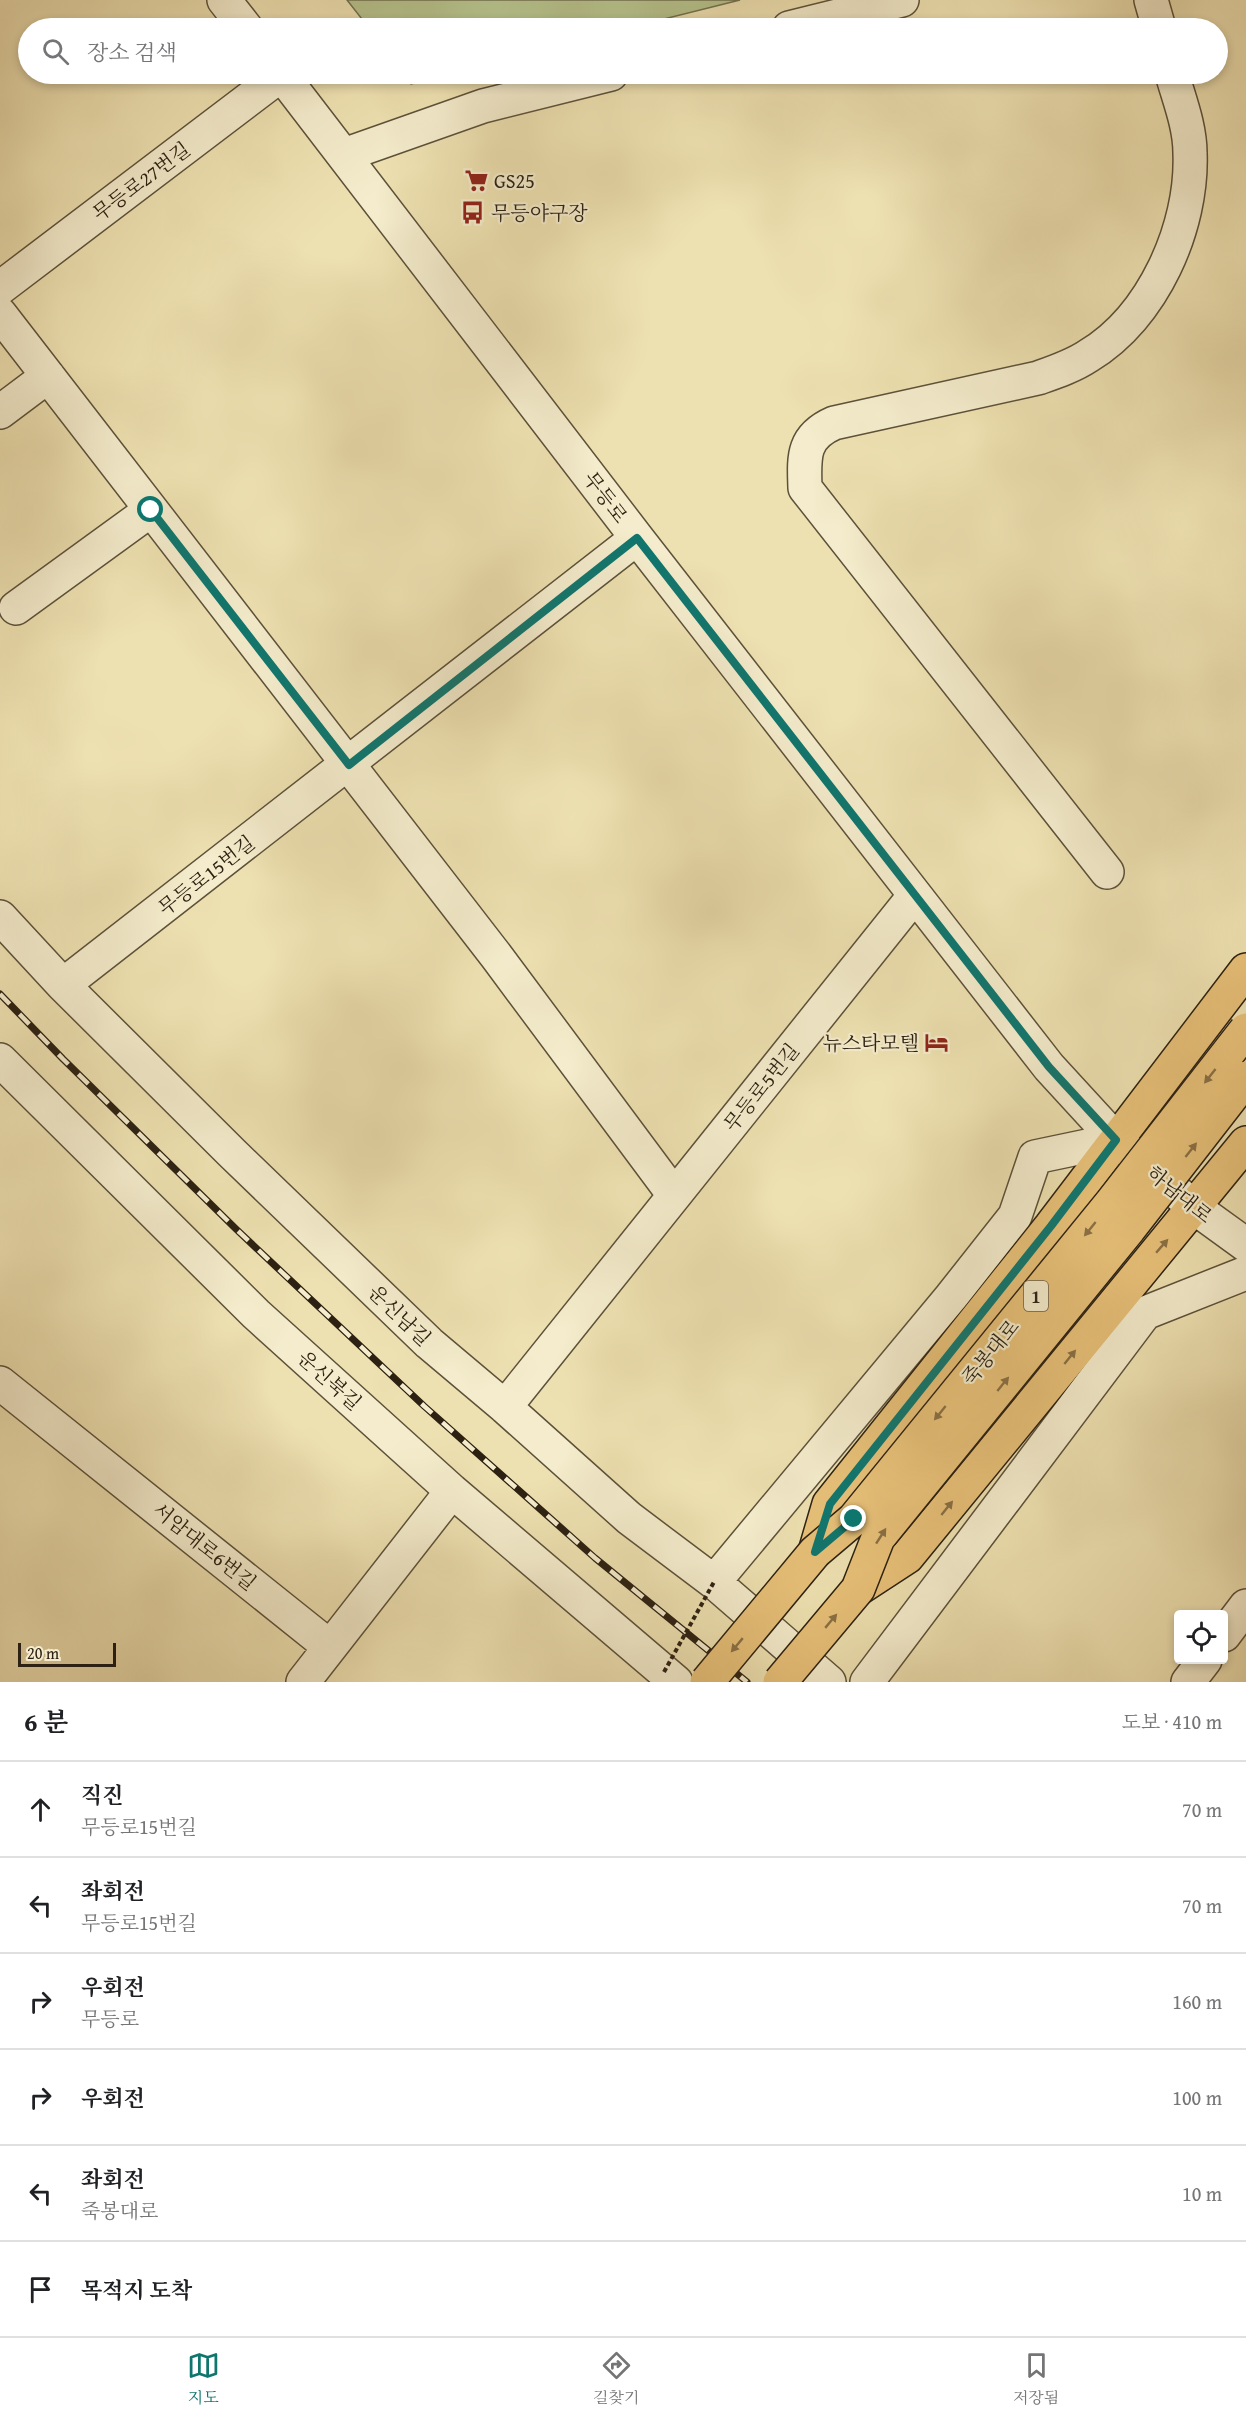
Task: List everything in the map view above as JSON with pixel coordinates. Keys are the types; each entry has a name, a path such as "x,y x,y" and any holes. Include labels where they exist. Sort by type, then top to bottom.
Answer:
{"main road":[{"path":"815,1552 830,1504 1051,1226 1246,970"},
{"name":"죽봉대로","path":"815,1552 854,1519 1112,1202 1246,1029"},
{"name":"죽봉대로","path":"858,1589 878,1538 1130,1229 1246,1078"},
{"path":"858,1589 907,1557 1246,1143"},
{"name":"1","path":"707,1682 815,1552"},
{"name":"1","path":"780,1682 858,1589"}],"street":[{"path":"224,0 238,18"},
{"path":"829,18 902,0"},
{"path":"1151,0 1156,18"},
{"name":"무등로27번길","path":"0,288 268,84"},
{"name":"무등로","path":"289,84 637,538 1049,1067 1116,1140"},
{"path":"344,155 483,106 571,84"},
{"path":"1107,872 805,488 804,460 811,439 819,429 834,423 1038,378 1089,356 1115,336 1142,304 1163,271 1184,218 1190,188 1190,152 1187,125 1175,84"},
{"path":"0,314 497,957 674,1195"},
{"path":"0,412 48,376"},
{"path":"16,608 151,510"},
{"name":"무등로15번길","path":"63,985 349,765 637,538"},
{"name":"무등로5번길","path":"505,1407 915,895"},
{"name":"운신남길","path":"0,917 63,985 429,1343 505,1407 628,1518 714,1582 829,1682"},
{"name":"운신북길","path":"3,1070 256,1314 452,1491 670,1677"},
{"path":"714,1582 1015,1216 1035,1156 1116,1140"},
{"name":"하남대로","path":"1116,1140 1195,1208 1246,1245"},
{"path":"867,1682 1145,1313 1246,1273"},
{"name":"서암대로6번길","path":"0,1383 330,1647"},
{"path":"303,1682 452,1491"},
{"path":"1232,1639 1246,1606"},
{"path":"1188,1682 1201,1664"}],"path":[{"path":"670,1677 714,1582"}],"green space":[{"path":"347,0 740,0 668,18 361,18"}],"railway":[{"path":"0,994 236,1229 424,1406 595,1558 747,1682"}],"place":[{"name":"GS25","path":"476,180"},
{"name":"무등야구장","path":"473,212"},
{"name":"뉴스타모텔","path":"937,1042"}],"route":[{"path":"151,510 349,765 637,538 1049,1067 1116,1140 1051,1226 830,1504 815,1552 854,1519"}]}
